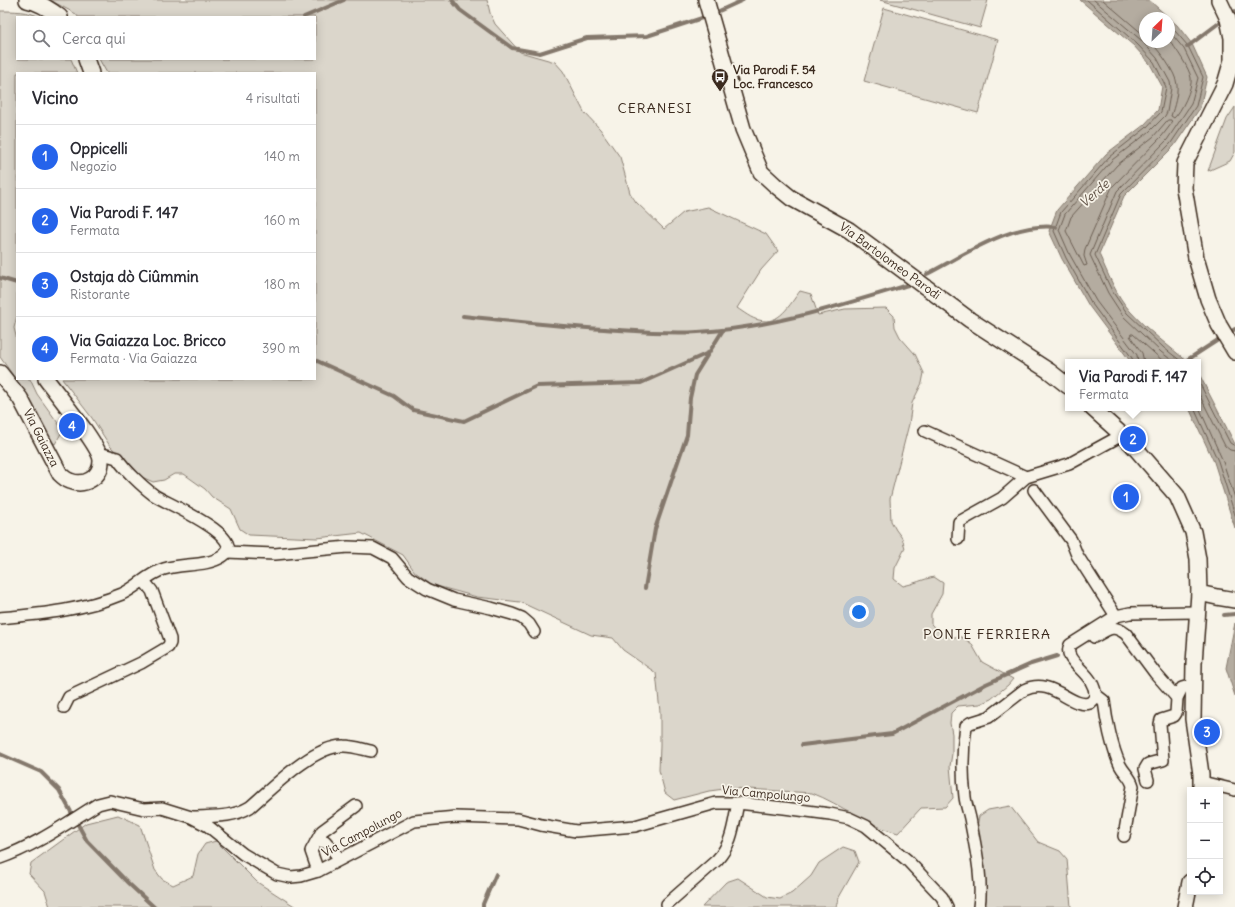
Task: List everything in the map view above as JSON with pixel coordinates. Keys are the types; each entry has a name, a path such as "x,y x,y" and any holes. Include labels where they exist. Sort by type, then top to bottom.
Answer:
{"main road":[{"path":"27,0 51,10 59,16"},
{"name":"Via Bartolomeo Parodi","path":"706,0 743,129 761,172 775,186 791,198 849,230 970,320 1049,371 1065,384"},
{"path":"1219,0 1228,19 1232,38 1232,60 1225,84 1185,163 1184,188 1196,258 1208,299 1219,325 1235,352"},
{"path":"86,60 91,72"},
{"name":"Via Gaiazza","path":"0,373 20,398 60,474 71,482 77,483 93,478 100,469 101,461 99,453"},
{"path":"47,380 92,441 99,453"},
{"path":"1095,411 1122,435 1159,474 1177,496 1193,532 1198,559 1199,593 1193,685 1193,719 1201,786"},
{"path":"1199,593 1235,600"},
{"path":"1185,907 1187,895"}],"street":[{"path":"925,431 1026,477"},
{"path":"958,539 959,522 1002,498 1026,477 1069,464 1122,435"},
{"path":"99,453 118,458 122,465 154,495 214,528 225,539 228,548 227,552"},
{"path":"1034,490 1071,540 1077,555 1116,616"},
{"path":"0,618 41,614 76,608 123,594 155,573 164,569 214,560 227,552 276,554 348,547 373,548 392,558 408,577 426,589 454,600 512,614 522,618 529,624 534,632"},
{"path":"64,707 70,697 141,663 168,647 170,639 152,591 144,581"},
{"path":"979,907 980,883 971,824 965,798 962,766 966,726 970,723 989,717 1030,687 1038,686 1047,688 1083,704 1092,702 1095,694 1092,681 1072,660 1068,652 1070,645 1116,616 1130,613 1197,612"},
{"path":"1083,636 1088,639 1113,628 1120,629 1126,634 1155,673 1177,698"},
{"path":"1148,780 1145,769 1148,764 1163,760 1161,720 1174,716 1176,713 1177,698 1182,688 1193,685"},
{"path":"1095,694 1104,701 1105,712 1120,764 1131,779 1132,786 1124,836"},
{"path":"191,817 228,816 242,812 250,807 299,765 324,750 343,746 371,751"},
{"path":"1201,786 1235,790"},
{"name":"Via Campolungo","path":"0,858 12,854 36,842 98,804 110,801 121,805 144,809 162,808 191,817 208,826 243,854 277,874 291,877 301,876 318,870 414,820 439,820 456,817 518,819 576,832 635,826 716,803 738,804 830,814 849,818 866,826 907,860 942,897 947,907"},
{"path":"667,904 724,852 730,840 738,804"},
{"path":"318,870 311,851 322,831 356,806"},
{"path":"316,842 325,841 340,859"}],"shaded area":[{"path":"50,0 487,0 490,13 495,24 520,52 555,62 563,71 584,112 600,129 620,157 630,193 636,202 664,229 684,212 708,207 766,234 778,251 761,270 737,308 756,319 766,321 772,320 783,313 800,291 811,294 818,315 845,309 886,308 894,316 895,327 900,337 915,354 924,373 922,383 912,403 909,424 890,499 891,521 902,538 905,548 895,568 894,579 903,586 934,577 943,583 942,594 931,614 931,624 939,632 949,637 961,637 971,643 982,662 1013,679 991,699 980,704 958,706 951,713 950,723 952,734 952,754 950,766 953,798 945,807 921,808 898,833 887,830 865,820 812,793 732,788 709,791 674,800 665,793 659,770 660,712 656,673 623,650 613,638 591,635 520,602 477,597 433,585 415,572 403,555 361,533 317,538 249,535 240,529 231,509 212,497 205,489 184,474 174,474 164,480 153,482 142,477 110,446 92,418 63,380 316,380 316,72 106,72 100,60 316,60 316,16 77,16"},
{"path":"880,0 988,0 980,28"},
{"path":"884,8 998,40 978,113 864,81"},
{"path":"0,11 15,11 38,16 16,16 16,60 71,60 77,72 16,72 16,320 14,328 16,336 16,379 0,357"},
{"path":"1235,107 1235,152 1230,161 1208,171 1227,119"},
{"path":"16,380 30,380 37,394 63,430 55,444 49,440"},
{"path":"1010,806 1038,842 1060,851 1067,859 1071,907 982,907 977,827 979,816 988,810"},
{"path":"118,815 140,825 155,870 162,879 173,885 193,876 198,854 205,844 216,841 257,882 296,907 50,907 45,891 29,874 31,863 86,823"},
{"path":"843,847 855,851 859,862 838,899 836,907 702,907 726,882 738,878 767,897 780,899 792,893 811,876 819,863"}],"water":[{"name":"Verde","path":"1080,0 1149,0 1162,12 1139,12 1139,48 1175,48 1175,23 1192,44 1207,77 1200,108 1174,146 1124,196 1099,254 1116,291 1125,305 1136,318 1184,359 1129,359 1089,306 1062,259 1049,231 1057,210 1106,154 1144,125 1158,110 1162,86 1150,64 1134,46"},
{"path":"1201,378 1235,444 1235,528 1214,462 1190,411 1201,411"},
{"path":"1235,623 1235,696 1226,668"}],"waterway":[{"path":"306,16 344,0"},
{"path":"452,0 460,10 512,48 540,53 587,38 647,36 702,18"},
{"path":"719,11 743,0"},
{"path":"1187,47 1235,11"},
{"path":"927,274 973,249 1006,234 1022,229 1056,227"},
{"path":"0,278 16,283"},
{"path":"463,316 627,331 686,333 725,330 778,321 830,308 908,285"},
{"path":"1189,359 1235,329"},
{"path":"645,588 655,529 687,435 690,398 695,375 723,330"},
{"path":"316,360 394,396 413,410 464,421 537,386 641,383 708,353"},
{"path":"1224,615 1235,614"},
{"path":"802,745 892,734 986,684 1031,664 1057,656"},
{"path":"0,754 41,772 59,790 87,841 154,907"},
{"path":"483,907 496,874"}],"place":[{"name":"Via Parodi F. 54 Loc. Francesco","path":"720,92"},
{"name":"Via Gaiazza Loc. Bricco","path":"72,426"},
{"name":"Via Parodi F. 147","path":"1133,439"},
{"name":"Oppicelli","path":"1126,497"},
{"name":"Ostaja dò Ciûmmin","path":"1207,732"}],"district":[{"name":"CERANESI","path":"655,108"},
{"name":"PONTE FERRIERA","path":"987,634"}]}
